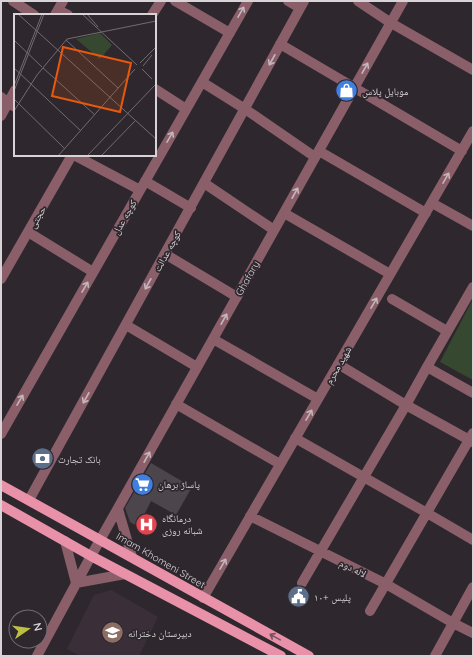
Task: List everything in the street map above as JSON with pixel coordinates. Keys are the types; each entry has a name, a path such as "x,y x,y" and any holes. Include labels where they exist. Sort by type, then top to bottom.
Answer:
{"main road":[{"name":"Imam Khomeni Street","path":"1,485 309,656"},
{"path":"1,505 91,556 280,656"}],"street":[{"path":"13,1 32,14"},
{"path":"153,14 161,1"},
{"path":"175,1 230,33"},
{"name":"کوچه عدل","path":"1,434 248,1"},
{"path":"288,1 302,4"},
{"path":"358,1 391,23 473,70"},
{"name":"Ghafary","path":"37,656 100,539 403,1"},
{"name":"کوچه عدالت","path":"30,500 302,4"},
{"path":"280,44 462,151"},
{"path":"202,82 317,154 426,213"},
{"path":"156,91 186,109"},
{"path":"1,116 14,92"},
{"name":"شهید محرم","path":"203,598 473,131"},
{"name":"حجتی","path":"1,279 72,156"},
{"path":"75,156 143,185 191,208"},
{"path":"204,183 274,230"},
{"path":"432,203 473,226"},
{"path":"284,213 390,274"},
{"path":"28,232 93,272"},
{"path":"165,254 237,297"},
{"path":"302,583 473,287"},
{"path":"392,299 447,331"},
{"path":"126,325 197,367"},
{"path":"213,339 318,399"},
{"path":"338,364 406,405 472,438 370,611"},
{"path":"427,367 473,393"},
{"path":"176,404 280,464"},
{"path":"295,438 473,540"},
{"path":"118,509 132,557"},
{"name":"لاله دوم","path":"250,516 386,584 473,633"},
{"path":"65,541 76,583 125,574"},
{"path":"435,656 473,587"}],"shaded area":[{"name":"دبیرستان دخترانه","path":"111,590 158,617 139,656 81,656 67,649 94,595"}],"green space":[{"path":"473,299 473,380 440,362"}],"building":[{"path":"151,463 192,487 176,515 151,501 144,515 155,521 148,532 130,522 125,508"}],"place":[{"name":"موبایل پلاس","path":"347,91"},
{"name":"بانک تجارت","path":"42,459"},
{"name":"پاساژ برهان","path":"142,484"},
{"name":"درمانگاه شبانه روزی","path":"146,524"},
{"name":"پلیس +۱۰","path":"298,597"},
{"name":"دبیرستان دخترانه","path":"112,633"}]}
